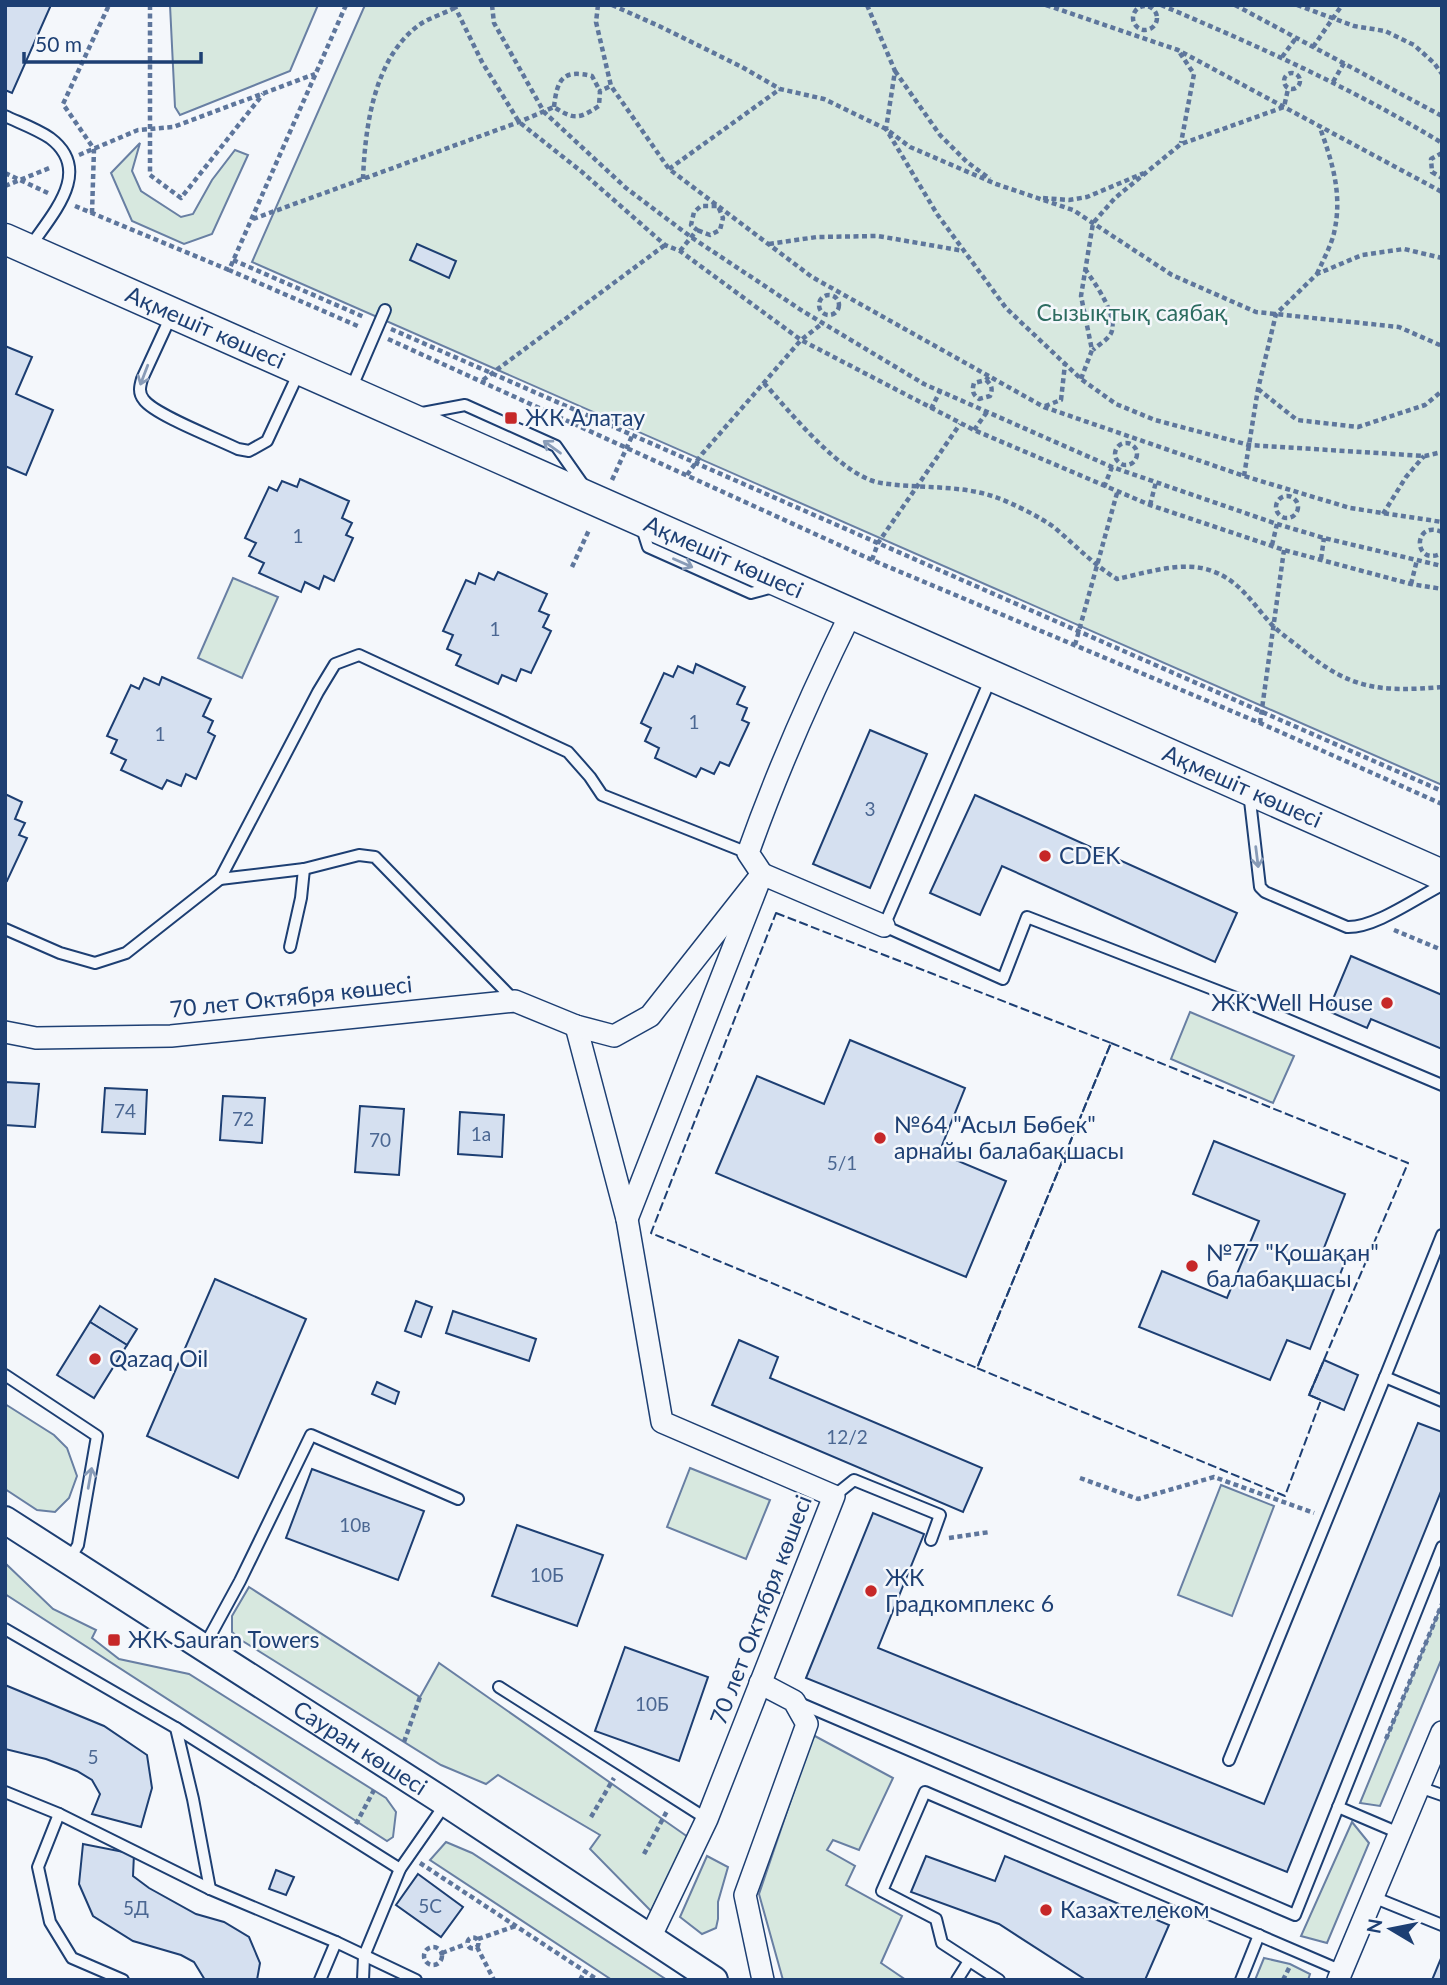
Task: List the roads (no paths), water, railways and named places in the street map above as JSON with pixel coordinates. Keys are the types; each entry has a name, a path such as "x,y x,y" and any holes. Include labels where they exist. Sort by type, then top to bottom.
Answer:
{"main road":[{"name":"Ақмешіт көшесі","path":"17,244 405,416 603,490 639,519 1442,875"}],"street":[{"path":"851,613 772,786 748,853 762,874 884,926"},
{"path":"627,1219 762,874"},
{"name":"70 лет Октября көшесі","path":"5,1032 36,1038 171,1036 516,1001 576,1026 614,1036 650,1016 762,874"},
{"name":"70 лет Октября көшесі","path":"576,1026 627,1219 662,1422 834,1496 707,1819 650,1938"},
{"name":"Сауран көшесі","path":"5,1520 446,1803 714,1980"},
{"path":"760,1683 794,1701 807,1724 746,1895 763,1980"},
{"path":"1340,1975 1441,1734"}],"lane":[{"path":"5,116 41,133 63,150 70,163 70,181 61,200 17,244"},
{"path":"350,391 384,310"},
{"path":"172,313 139,390 144,400 157,410 238,449 249,451 267,441 300,370"},
{"path":"5,929 60,953 95,964 126,953 220,879 335,664 359,655 568,752 602,795 748,853"},
{"path":"993,676 884,926 1003,979 1027,917 1236,998 1442,1084"},
{"path":"1249,789 1261,887 1265,892 1354,928 1374,921 1442,885"},
{"path":"220,879 304,869 359,855 375,857 516,1001"},
{"path":"290,947 301,898 304,869"},
{"path":"1229,1760 1442,1235"},
{"path":"5,1376 97,1436 78,1545 69,1560"},
{"path":"1385,1377 1442,1402"},
{"path":"204,1647 240,1581 311,1435 458,1499"},
{"path":"834,1496 854,1480 940,1516 931,1540"},
{"path":"794,1701 1295,1915 1442,1547"},
{"path":"5,1629 176,1728 400,1869"},
{"path":"499,1687 707,1819"},
{"path":"176,1728 210,1889"},
{"path":"1419,1787 1442,1795"},
{"path":"5,1792 59,1814 210,1889 336,1942 415,1980"},
{"path":"999,1980 942,1943 936,1919 882,1891 925,1792 1259,1935 1340,1975"},
{"path":"363,1980 364,1956 400,1869 446,1803"},
{"path":"1338,1807 1399,1833"},
{"path":"59,1814 38,1867 50,1922 72,1958 123,1980"},
{"path":"1373,1897 1442,1925"},
{"path":"1241,1980 1259,1935"},
{"path":"320,1980 336,1942"},
{"path":"957,1980 970,1961"}],"place":[{"name":"ЖК Алатау","path":"511,418"},
{"name":"CDEK","path":"1045,856"},
{"name":"ЖК Well House","path":"1387,1003"},
{"name":"№64 \"Асыл Бөбек\" арнайы балабақшасы","path":"880,1138"},
{"name":"№77 \"Қошақан\" балабақшасы","path":"1192,1266"},
{"name":"Qazaq Oil","path":"95,1359"},
{"name":"ЖК Градкомплекс 6","path":"871,1591"},
{"name":"ЖК Sauran Towers","path":"114,1640"},
{"name":"Казахтелеком","path":"1046,1910"}],"park label":[{"name":"Сызықтық саябақ","path":"1132,313"}]}
